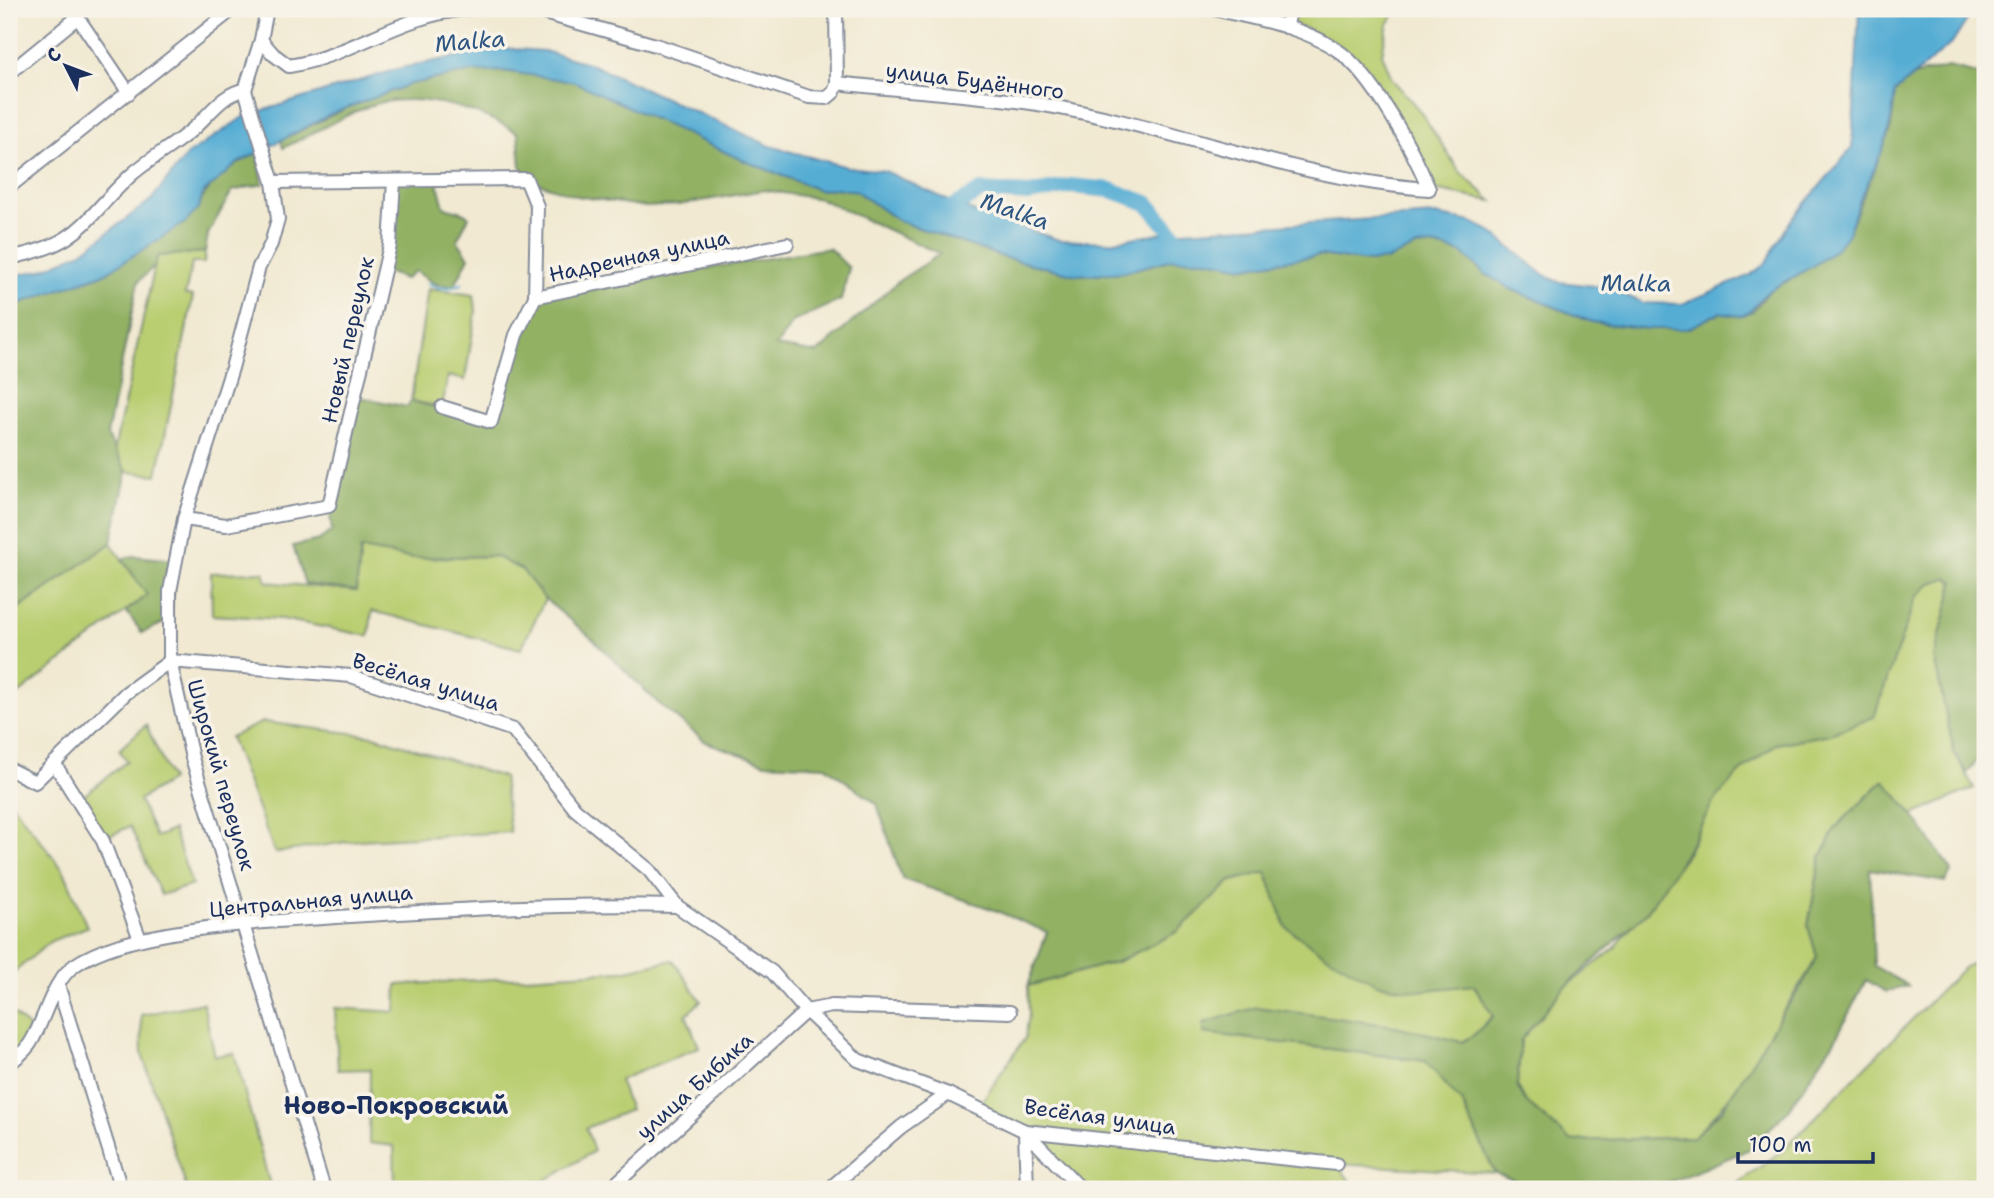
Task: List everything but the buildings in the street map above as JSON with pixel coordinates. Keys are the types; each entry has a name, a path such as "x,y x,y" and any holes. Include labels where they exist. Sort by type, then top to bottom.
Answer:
{"street":[{"path":"9,187 233,9"},
{"path":"9,258 44,249 75,234 130,176 192,130 232,92 245,90 261,40 267,9"},
{"path":"261,40 289,66 313,62 404,21 467,9"},
{"path":"530,9 659,46 809,97 827,98 834,92 837,83 836,9"},
{"path":"1214,9 1286,27 1291,9"},
{"path":"9,73 75,13 129,93"},
{"name":"улица Будённого","path":"837,83 1044,105 1324,172 1396,187 1429,189 1416,158 1358,66 1337,49 1286,27"},
{"name":"Широкий переулок","path":"245,90 269,166 278,219 271,244 258,267 232,368 184,519 170,591 170,661 192,758 324,1189"},
{"name":"Надречная улица","path":"273,182 526,180 537,206 535,297 787,244"},
{"name":"Новый переулок","path":"184,519 226,525 329,506 390,245 394,181"},
{"path":"442,407 491,422 516,335 535,297"},
{"path":"9,769 35,782 126,693 170,661"},
{"name":"Весёлая улица","path":"170,661 351,676 513,730 575,809 649,870 677,905 772,972 806,1011 858,1060 948,1094 1025,1131 1336,1164"},
{"path":"54,764 103,841 140,939"},
{"name":"Центральная улица","path":"9,1064 32,1042 58,985 76,964 140,939 244,923 477,907 677,905"},
{"path":"58,985 121,1189"},
{"path":"806,1011 832,1006 1010,1012"},
{"name":"улица Бибика","path":"610,1189 806,1011"},
{"path":"829,1189 901,1127 948,1094"},
{"path":"1025,1131 1027,1189"},
{"path":"1025,1131 1082,1189"}],"green space":[{"path":"1291,9 1397,9 1388,24 1382,53 1392,79 1420,111 1460,172 1492,201 1429,189 1358,66 1286,27"},
{"path":"1948,67 1985,76 1985,750 1967,773 1954,752 1934,657 1954,582 1947,578 1931,583 1916,597 1874,717 1830,734 1776,744 1739,773 1714,801 1684,856 1647,912 1562,990 1521,1040 1517,1085 1526,1102 1571,1141 1693,1137 1722,1110 1801,987 1817,957 1808,926 1821,857 1836,827 1884,780 1913,815 1952,871 1945,882 1870,869 1874,966 1908,986 1886,992 1866,980 1835,1040 1788,1110 1750,1149 1654,1189 1537,1189 1495,1173 1462,1103 1425,1061 1204,1033 1204,1023 1257,1007 1395,1026 1462,1042 1474,1035 1493,1016 1474,985 1418,991 1377,984 1322,953 1286,927 1266,872 1231,881 1177,932 1119,961 1028,986 1047,932 992,909 902,879 877,804 825,766 765,763 706,742 657,702 595,641 545,599 522,570 495,556 411,558 361,549 356,591 305,584 293,546 319,540 332,531 329,506 355,396 407,407 411,401 491,421 535,297 829,248 849,268 841,300 794,321 776,346 817,353 900,280 940,254 821,199 764,190 678,205 646,207 577,196 526,179 521,166 518,133 487,117 436,102 400,100 373,105 283,148 281,140 367,98 411,84 468,72 504,71 575,81 740,159 819,190 836,188 856,191 899,221 1006,258 1077,275 1124,272 1173,259 1209,260 1244,267 1320,255 1369,262 1416,247 1433,245 1462,253 1484,273 1513,290 1592,322 1649,329 1687,329 1721,312 1734,316 1753,311 1770,290 1792,279 1829,253 1847,236 1891,128 1895,92 1910,77"},
{"path":"258,152 263,184 232,191 208,234 205,252 158,256 155,265 138,282 107,435 127,472 111,543 9,615 9,307 106,273 198,209 214,183"},
{"path":"437,180 444,207 463,212 469,217 457,240 469,257 454,287 435,284 415,271 405,279 384,271 394,181"},
{"path":"205,252 204,263 192,263 185,295 193,296 157,475 127,472 114,450 157,256"},
{"path":"428,289 474,295 476,311 465,380 448,376 442,407 411,401"},
{"path":"111,543 147,595 17,695 9,708 9,616"},
{"path":"361,549 411,558 495,556 523,570 545,599 521,649 372,611 369,636 282,619 212,615 211,573 264,572 267,582 356,591"},
{"path":"133,556 176,560 170,620 142,633 126,611 147,595 122,559"},
{"path":"1947,577 1954,582 1934,657 1954,752 1974,788 1913,815 1883,781 1836,827 1821,857 1808,925 1817,957 1741,1080 1720,1109 1693,1137 1571,1141 1526,1102 1517,1085 1521,1040 1562,990 1614,949 1688,852 1723,780 1776,744 1830,734 1873,717 1916,597 1931,583"},
{"path":"263,722 374,736 503,777 510,832 359,840 275,853 230,737"},
{"path":"146,725 171,780 139,800 156,837 173,830 192,885 161,895 130,826 107,837 77,801 127,761 119,750"},
{"path":"9,800 64,871 87,927 51,941 13,973 9,967"},
{"path":"1267,872 1286,927 1473,984 1493,1016 1474,1035 1462,1042 1395,1026 1204,1033 1426,1061 1462,1103 1495,1173 1337,1164 1353,1185 1345,1189 1081,1189 1025,1131 977,1108 1025,1038 1029,1016 1028,986 1119,961 1177,932 1231,881"},
{"path":"1985,958 1985,1189 1730,1189 1783,1150 1964,967"},
{"path":"673,960 701,1001 686,1015 699,1047 619,1080 630,1110 586,1128 594,1151 531,1189 508,1189 507,1186 500,1189 395,1189 394,1146 369,1143 370,1069 338,1070 335,1008 396,1012 397,985 622,971"},
{"path":"203,1003 215,1056 234,1053 271,1189 187,1189 142,1054 141,1015"},
{"path":"9,1010 29,1028 20,1046 9,1056"}],"water":[{"path":"1859,9 1974,9 1953,42 1895,92 1883,149 1843,241 1816,264 1764,294 1746,314 1720,312 1687,329 1649,329 1592,322 1513,290 1484,273 1462,253 1433,245 1416,247 1386,260 1369,262 1320,255 1244,267 1209,260 1173,259 1124,272 1077,275 1006,258 899,221 856,191 836,188 819,190 740,159 575,82 504,71 468,72 411,84 331,114 238,163 203,193 198,209 186,222 106,273 9,307 9,276 42,270 82,252 151,200 187,155 245,116 401,68 499,48 544,51 588,63 770,146 847,167 885,171 964,208 1059,240 1109,242 1167,232 1435,215 1472,222 1490,231 1544,275 1559,282 1604,287 1644,303 1682,304 1749,276 1765,264 1791,220 1852,148"}],"waterway":[{"name":"Malka","path":"946,211 981,191 1029,194 1071,186 1111,190 1147,203 1183,245"},
{"path":"428,283 445,288 462,284"}],"district":[{"name":"Ново-Покровский","path":"396,1106"}]}
